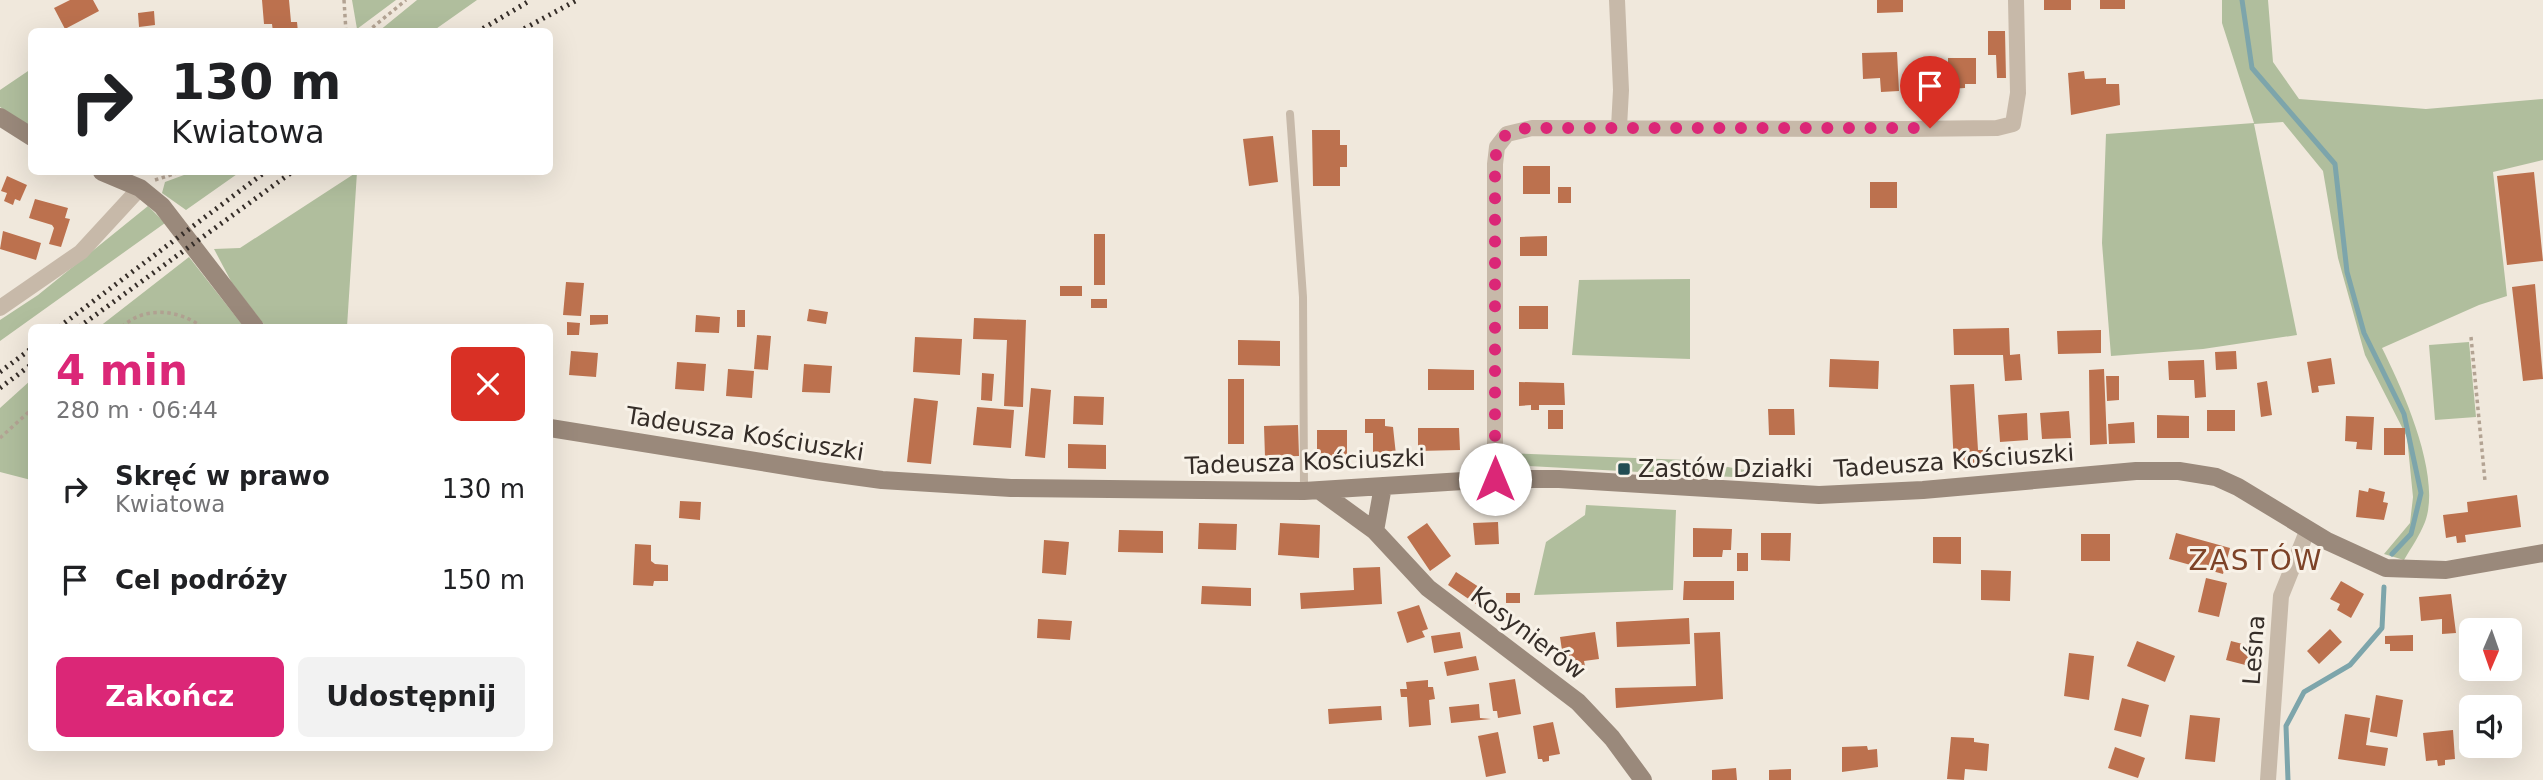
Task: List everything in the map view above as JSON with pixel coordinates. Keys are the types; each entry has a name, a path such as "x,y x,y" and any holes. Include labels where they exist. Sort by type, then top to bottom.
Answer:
{"street":[{"path":"1617,0 1621,90 1619,127"},
{"path":"1495,479 1497,147 1507,134 1520,129 1619,127 1891,129 1997,128 2013,124 2018,93 2016,0"},
{"path":"0,117 28,134"},
{"path":"109,175 139,188 162,206 253,324"},
{"path":"0,308 81,251 139,188"},
{"name":"Tadeusza Kościuszki","path":"553,428 882,480 1011,488 1312,491 1495,479 1622,482 1819,495 1923,490 2136,471 2179,471 2217,477 2238,487 2368,563 2404,571 2446,570 2543,553"},
{"path":"1375,531 1383,486"},
{"name":"Kosynierów","path":"1312,491 1375,531 1428,588 1578,702 1612,738 1643,780"},
{"name":"Leśna","path":"2268,780 2281,596 2308,529"}],"lane":[{"path":"1290,114 1303,297 1312,491"}],"path":[{"path":"344,0 346,28"},
{"path":"372,28 405,0"},
{"path":"125,324 131,318 146,313 182,316 197,324"},
{"path":"2471,337 2485,481"},
{"path":"0,438 28,413"}],"green space":[{"path":"352,0 396,0 358,28"},
{"path":"417,0 477,0 437,28 383,28"},
{"path":"2222,0 2268,0 2273,62 2299,99 2426,109 2543,99 2543,160 2493,172 2507,296 2479,305 2382,348 2418,434 2428,481 2429,503 2425,522 2404,560 2384,554 2410,523 2413,497 2407,437 2365,355 2338,258 2323,171 2283,122 2254,124 2297,335 2203,349 2111,356 2102,243 2106,134 2254,123 2222,23"},
{"path":"28,71 28,125 0,107 0,90"},
{"path":"184,175 236,175 186,210 162,193 165,182"},
{"path":"352,175 357,175 347,324 264,324 232,283 214,249 240,248"},
{"path":"148,206 165,223 0,341 0,320 38,295"},
{"path":"189,257 242,324 103,324"},
{"path":"1690,279 1690,359 1572,355 1579,280"},
{"path":"2469,342 2476,417 2435,420 2429,345"},
{"path":"28,383 28,479 0,472 0,408"},
{"path":"1504,453 1687,460 1751,471 1751,478 1508,465"},
{"path":"1586,505 1676,510 1673,590 1534,595 1546,542 1585,515"}],"building":[{"path":"70,0 93,0 99,11 64,28 54,8"},
{"path":"262,0 289,0 291,22 297,22 298,28 272,28 272,24 264,24"},
{"path":"1877,0 1903,0 1903,12 1877,13"},
{"path":"2044,0 2071,0 2071,10 2044,10"},
{"path":"2100,0 2125,0 2125,9 2100,9"},
{"path":"154,11 155,25 139,27 138,13"},
{"path":"1988,31 2005,31 2006,78 1997,78 1996,55 1988,55"},
{"path":"1897,52 1899,91 1881,92 1880,78 1863,79 1862,53"},
{"path":"1948,58 1976,58 1976,84 1948,89"},
{"path":"2084,71 2085,79 2106,78 2106,84 2119,84 2120,105 2071,115 2068,73"},
{"path":"1312,130 1340,130 1340,145 1347,145 1347,167 1340,167 1340,186 1313,186"},
{"path":"1273,136 1278,182 1249,186 1243,139"},
{"path":"1523,166 1550,166 1550,194 1523,194"},
{"path":"2534,172 2543,261 2507,265 2497,176"},
{"path":"7,176 27,185 20,201 15,199 13,205 4,201 7,193 1,191"},
{"path":"1870,182 1897,182 1897,208 1870,208"},
{"path":"1558,187 1571,187 1571,203 1558,203"},
{"path":"35,199 68,208 65,218 70,219 61,247 49,244 54,228 52,225 29,218"},
{"path":"3,231 41,243 36,260 0,249"},
{"path":"1094,234 1105,234 1105,285 1094,285"},
{"path":"1547,236 1547,256 1520,256 1520,237"},
{"path":"566,282 584,283 581,316 563,315"},
{"path":"2535,284 2543,379 2523,381 2512,287"},
{"path":"1060,286 1082,286 1082,296 1060,296"},
{"path":"1091,299 1107,299 1107,308 1091,308"},
{"path":"1519,306 1548,306 1548,329 1519,329"},
{"path":"809,309 828,312 826,324 807,321"},
{"path":"737,310 745,310 745,327 737,327"},
{"path":"590,315 608,315 608,324 590,325"},
{"path":"696,315 720,317 719,333 695,332"},
{"path":"974,318 1026,320 1023,407 1004,406 1007,340 973,339"},
{"path":"567,322 580,323 579,335 567,335"},
{"path":"2009,328 2010,355 2020,354 2022,380 2005,381 2003,355 1954,355 1953,329"},
{"path":"2101,330 2101,353 2058,354 2057,331"},
{"path":"757,335 771,336 768,370 754,369"},
{"path":"915,337 962,339 960,375 913,372"},
{"path":"1238,340 1280,341 1280,366 1238,365"},
{"path":"571,351 598,353 596,377 569,375"},
{"path":"2236,351 2237,369 2216,370 2215,352"},
{"path":"2331,358 2335,384 2318,386 2319,392 2312,393 2307,362"},
{"path":"1830,359 1879,361 1878,389 1829,387"},
{"path":"2204,360 2206,397 2195,398 2194,380 2169,380 2168,361"},
{"path":"677,362 706,364 704,391 675,389"},
{"path":"804,364 832,366 830,393 802,392"},
{"path":"728,369 754,371 752,398 726,396"},
{"path":"1428,369 1474,370 1474,390 1428,390"},
{"path":"2104,369 2107,444 2090,445 2089,370"},
{"path":"982,373 994,374 992,401 981,400"},
{"path":"2106,376 2119,376 2119,400 2107,401"},
{"path":"1228,379 1244,379 1244,444 1228,444"},
{"path":"2267,381 2272,415 2261,417 2257,383"},
{"path":"1519,382 1564,383 1565,405 1539,405 1539,410 1531,410 1531,405 1519,406"},
{"path":"1974,384 1978,450 1987,450 1987,465 1954,466 1950,385"},
{"path":"1031,388 1051,390 1045,458 1025,456"},
{"path":"1074,396 1104,397 1103,425 1073,424"},
{"path":"914,398 938,401 931,464 907,462"},
{"path":"977,407 1014,410 1011,448 973,445"},
{"path":"1768,409 1794,409 1795,435 1769,435"},
{"path":"1548,410 1563,410 1563,429 1548,429"},
{"path":"2207,410 2235,410 2235,431 2207,431"},
{"path":"2069,411 2071,438 2042,439 2040,413"},
{"path":"2027,413 2028,440 2000,442 1998,415"},
{"path":"2157,415 2189,416 2189,438 2157,438"},
{"path":"2346,416 2374,417 2372,450 2356,449 2357,442 2345,441"},
{"path":"1365,419 1385,419 1385,426 1393,427 1396,455 1373,454 1373,433 1365,433"},
{"path":"2134,422 2135,443 2109,444 2108,424"},
{"path":"1298,425 1299,456 1265,457 1264,426"},
{"path":"1418,428 1459,428 1460,450 1418,451"},
{"path":"2384,428 2405,428 2405,455 2384,455"},
{"path":"1317,430 1347,430 1347,456 1317,456"},
{"path":"1068,444 1106,445 1106,469 1068,468"},
{"path":"2369,488 2385,492 2383,502 2388,503 2384,520 2356,517 2359,490 2368,492"},
{"path":"2517,495 2521,527 2465,535 2466,542 2457,543 2456,536 2446,538 2443,515 2468,512 2467,502"},
{"path":"680,501 701,502 700,520 679,518"},
{"path":"1498,522 1499,544 1475,545 1473,523"},
{"path":"1199,523 1237,524 1236,550 1198,549"},
{"path":"1280,523 1320,525 1319,558 1278,555"},
{"path":"1427,523 1451,556 1430,571 1407,537"},
{"path":"1693,528 1732,529 1731,550 1723,550 1722,557 1693,557"},
{"path":"1119,530 1163,531 1163,553 1118,552"},
{"path":"1761,533 1791,533 1790,561 1761,560"},
{"path":"2176,533 2230,548 2223,574 2169,559"},
{"path":"2081,534 2110,534 2110,561 2081,561"},
{"path":"1933,537 1961,537 1961,564 1933,563"},
{"path":"1044,540 1069,542 1066,575 1042,573"},
{"path":"635,544 651,545 651,561 668,565 668,581 654,581 653,586 633,585"},
{"path":"1737,553 1748,553 1748,571 1737,571"},
{"path":"1380,567 1382,604 1301,609 1300,593 1354,590 1353,568"},
{"path":"1981,570 2011,571 2010,601 1981,600"},
{"path":"1456,572 1485,591 1476,604 1448,585"},
{"path":"2206,578 2227,583 2219,617 2198,612"},
{"path":"1684,581 1734,581 1734,600 1683,600"},
{"path":"2341,581 2364,594 2351,618 2337,610 2340,604 2330,599"},
{"path":"1202,586 1251,588 1251,606 1201,604"},
{"path":"1506,593 1520,593 1520,603 1506,603"},
{"path":"2451,594 2456,633 2442,634 2442,619 2421,621 2419,597"},
{"path":"1419,605 1428,629 1422,631 1425,637 1407,643 1397,612"},
{"path":"1689,618 1690,644 1617,647 1616,622"},
{"path":"1038,619 1072,621 1070,640 1037,638"},
{"path":"2330,629 2342,642 2319,664 2307,651"},
{"path":"1460,632 1463,648 1434,653 1431,636"},
{"path":"1595,632 1599,659 1584,661 1585,666 1577,668 1576,662 1564,664 1560,637"},
{"path":"1720,632 1723,699 1616,708 1615,688 1696,686 1694,633"},
{"path":"2413,635 2413,651 2390,651 2390,644 2385,644 2385,636"},
{"path":"2137,641 2175,656 2165,682 2127,666"},
{"path":"2231,641 2262,649 2257,668 2226,660"},
{"path":"2069,653 2094,656 2089,700 2064,696"},
{"path":"1476,656 1479,670 1447,676 1444,662"},
{"path":"1515,679 1521,714 1498,718 1497,711 1493,711 1489,683"},
{"path":"1428,680 1428,687 1433,687 1435,699 1429,700 1431,725 1409,727 1407,697 1401,697 1400,689 1407,689 1406,682"},
{"path":"2376,695 2403,700 2397,737 2370,732"},
{"path":"2122,698 2149,705 2141,737 2114,730"},
{"path":"1479,704 1480,718 1491,719 1451,723 1449,707"},
{"path":"1381,706 1382,720 1329,724 1328,709"},
{"path":"2345,714 2370,718 2366,745 2388,748 2385,766 2338,759"},
{"path":"2190,715 2220,718 2215,762 2185,759"},
{"path":"1553,722 1560,754 1549,756 1549,761 1543,762 1538,759 1533,726"},
{"path":"2453,730 2455,759 2445,760 2445,765 2438,766 2437,760 2426,761 2423,733"},
{"path":"1498,732 1506,773 1486,777 1478,736"},
{"path":"1951,737 1974,738 1974,742 1989,744 1987,771 1965,769 1964,780 1947,779"},
{"path":"1867,746 1868,750 1877,749 1878,767 1842,772 1842,747"},
{"path":"2115,747 2145,758 2138,778 2108,768"},
{"path":"1736,768 1737,780 1712,780 1712,770"},
{"path":"1791,769 1791,780 1769,780 1769,770"}],"waterway":[{"path":"2242,0 2252,68 2335,164 2347,272 2364,333 2404,414 2421,493 2411,534 2392,554"},
{"path":"2288,780 2286,726 2304,692 2350,665 2382,628 2384,587"}],"railway":[{"path":"484,28 531,0"},
{"path":"525,28 577,0"},
{"path":"63,324 261,175"},
{"path":"83,324 288,175"},
{"path":"0,372 28,351"},
{"path":"0,388 28,367"}],"place":[{"name":"Zastów Działki","path":"1624,469"}],"district":[{"name":"ZASTÓW","path":"2256,560"}],"route":[{"path":"1495,479 1495,164 1497,147 1502,138 1520,129 1551,128 1930,128"}]}
